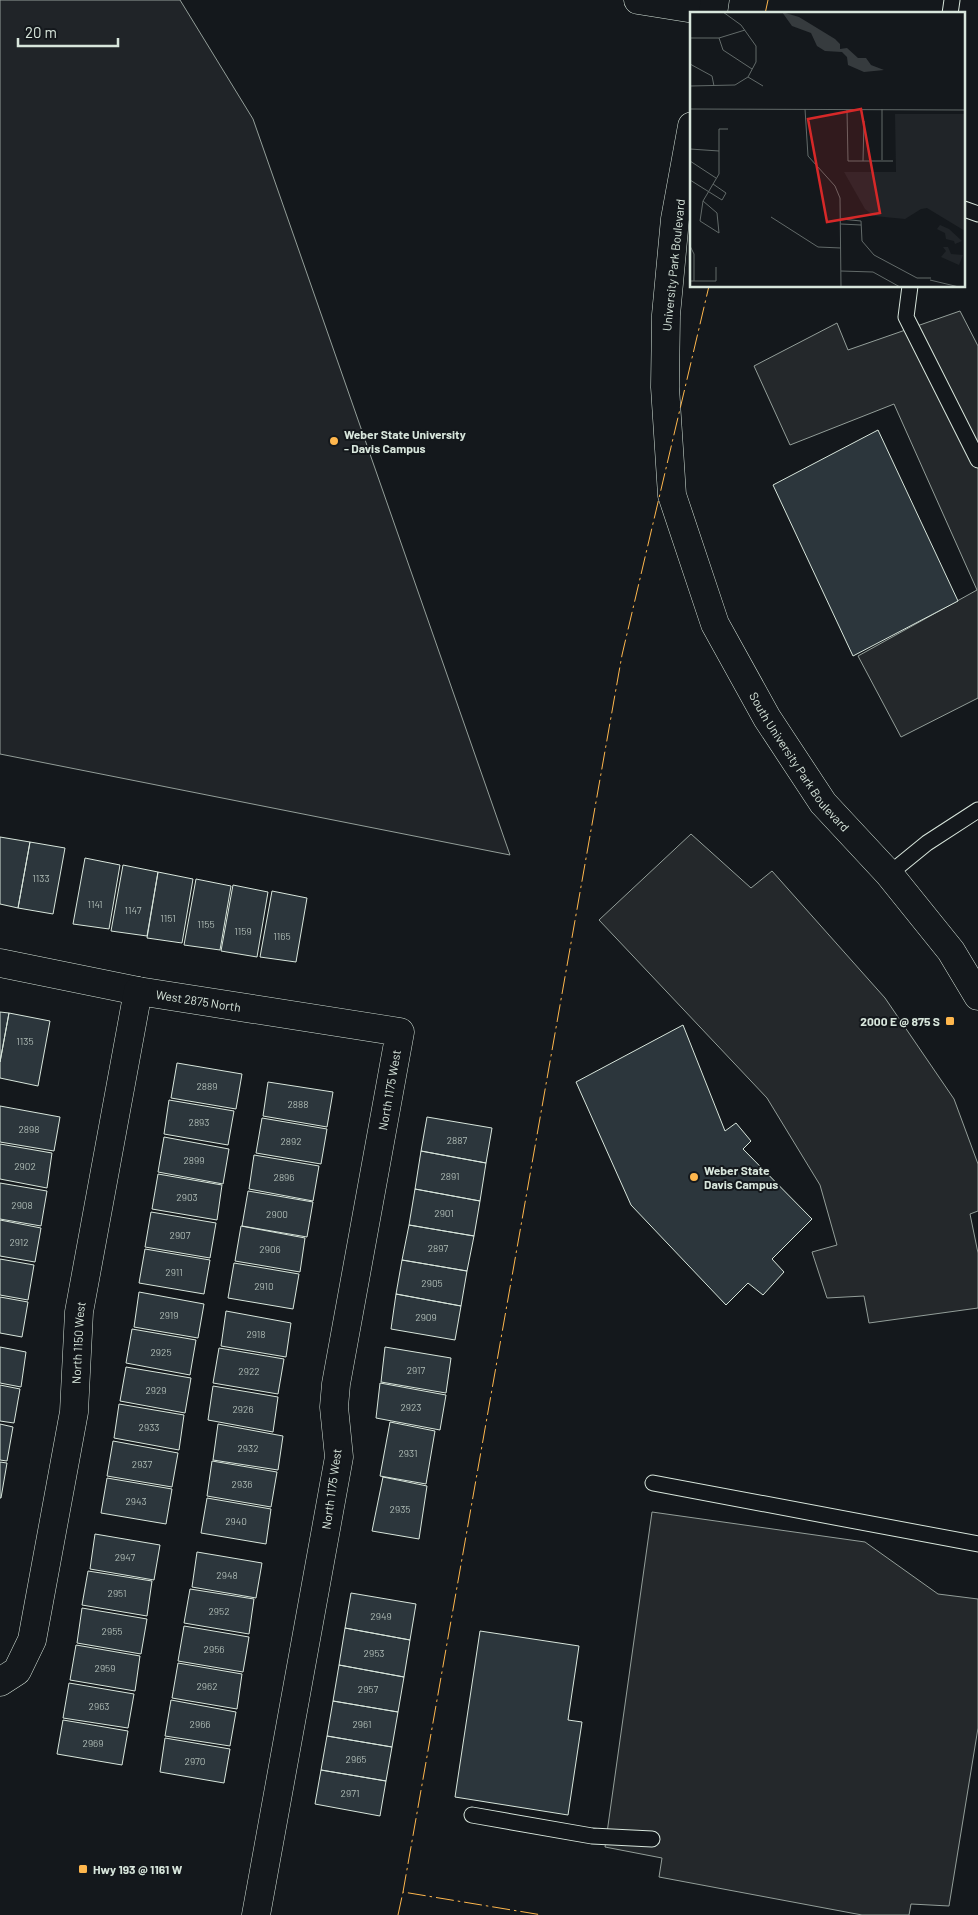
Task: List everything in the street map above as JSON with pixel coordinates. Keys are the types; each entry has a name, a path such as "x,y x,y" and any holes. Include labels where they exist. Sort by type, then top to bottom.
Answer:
{"street":[{"path":"638,0 714,9"},
{"name":"University Park Boulevard","path":"672,495 665,387 666,315 675,219 690,137"},
{"name":"South University Park Boulevard","path":"672,495 715,624 767,718 823,803 889,874 951,951 978,996"},
{"name":"West 2875 North","path":"0,963 138,991 400,1032"},
{"name":"North 1150 West","path":"0,1682 17,1670 32,1640 74,1412 80,1312 138,991"},
{"name":"North 1175 West","path":"256,1915 339,1457 334,1407 336,1384 400,1032"}],"lane":[{"path":"966,210 978,214"},
{"path":"910,288 906,317 978,460"},
{"path":"889,874 927,843 978,810"},
{"path":"653,1483 978,1544"},
{"path":"472,1815 592,1836 652,1839"}],"shaded area":[{"path":"0,0 180,0 253,119 510,855 0,754"},
{"path":"960,311 978,346 978,698 901,737 858,656 977,590 894,404 790,445 754,366 837,323 848,350"},
{"path":"691,834 751,888 772,871 885,998 954,1099 978,1164 978,1211 970,1214 978,1253 978,1308 869,1323 864,1296 827,1298 812,1252 837,1245 820,1185 767,1098 599,920"},
{"path":"652,1512 865,1542 938,1594 978,1599 978,1728 949,1906 911,1904 909,1915 862,1915 659,1877 662,1858 605,1847"}],"building":[{"path":"878,430 958,601 853,656 773,485"},
{"path":"0,837 30,842 18,908 0,904"},
{"path":"30,842 65,848 53,914 18,908"},
{"path":"85,858 120,865 109,929 73,924"},
{"path":"123,865 158,872 147,936 111,931"},
{"path":"158,872 193,879 182,943 147,938"},
{"path":"196,879 231,886 220,950 184,945"},
{"path":"233,885 268,892 257,957 221,951"},
{"path":"272,891 307,898 296,962 260,957"},
{"path":"0,1012 9,1013 0,1062"},
{"path":"9,1013 50,1021 38,1086 0,1078 0,1062"},
{"name":"Weber State Davis Campus","path":"683,1025 725,1131 736,1123 751,1141 743,1149 812,1219 772,1259 784,1272 763,1295 748,1283 726,1305 631,1205 576,1082"},
{"path":"177,1063 242,1074 236,1109 171,1098"},
{"path":"268,1082 333,1092 327,1127 263,1116"},
{"path":"169,1100 234,1111 228,1145 164,1134"},
{"path":"0,1106 60,1117 54,1151 0,1142"},
{"path":"427,1117 492,1128 486,1163 421,1151"},
{"path":"262,1118 327,1129 321,1164 256,1153"},
{"path":"164,1137 229,1149 223,1184 158,1172"},
{"path":"0,1144 52,1153 47,1188 0,1179"},
{"path":"421,1151 486,1163 480,1201 415,1189"},
{"path":"254,1155 319,1166 313,1201 249,1189"},
{"path":"158,1174 222,1185 217,1220 152,1209"},
{"path":"0,1183 47,1191 41,1226 0,1219"},
{"path":"415,1189 480,1201 474,1236 409,1225"},
{"path":"248,1191 313,1202 307,1237 242,1226"},
{"path":"151,1212 216,1223 210,1258 145,1247"},
{"path":"0,1220 41,1228 35,1262 0,1256"},
{"path":"409,1225 474,1236 467,1271 402,1260"},
{"path":"241,1226 305,1238 300,1272 235,1261"},
{"path":"145,1249 210,1260 204,1294 139,1283"},
{"path":"0,1259 34,1265 28,1300 0,1295"},
{"path":"402,1260 467,1271 461,1306 396,1294"},
{"path":"234,1263 299,1274 293,1309 228,1298"},
{"path":"139,1292 204,1304 198,1338 134,1327"},
{"path":"396,1294 461,1306 455,1340 391,1329"},
{"path":"0,1297 28,1302 22,1337 0,1333"},
{"path":"226,1311 291,1323 286,1357 221,1346"},
{"path":"132,1329 196,1340 190,1375 126,1363"},
{"path":"0,1347 26,1352 21,1387 0,1383"},
{"path":"385,1347 451,1358 446,1393 381,1382"},
{"path":"219,1348 284,1359 278,1394 213,1383"},
{"path":"126,1367 191,1378 185,1413 120,1401"},
{"path":"380,1383 446,1395 440,1430 376,1418"},
{"path":"0,1385 20,1389 14,1423 0,1421"},
{"path":"213,1386 278,1397 273,1432 208,1420"},
{"path":"119,1404 184,1415 179,1450 114,1438"},
{"path":"390,1422 435,1431 426,1484 380,1476"},
{"path":"0,1424 13,1427 7,1461 0,1460"},
{"path":"218,1424 283,1436 278,1470 213,1460"},
{"path":"113,1441 178,1453 172,1487 107,1476"},
{"path":"212,1461 277,1472 271,1507 207,1496"},
{"path":"0,1462 7,1463 1,1498 0,1498"},
{"path":"383,1477 427,1486 419,1539 372,1531"},
{"path":"107,1478 172,1489 166,1524 101,1513"},
{"path":"207,1498 271,1509 266,1544 201,1533"},
{"path":"95,1534 160,1545 154,1580 90,1569"},
{"path":"197,1552 262,1563 256,1598 192,1587"},
{"path":"88,1571 152,1581 147,1616 82,1605"},
{"path":"190,1589 254,1599 249,1634 184,1623"},
{"path":"351,1593 416,1604 410,1640 345,1628"},
{"path":"82,1608 147,1619 141,1654 77,1643"},
{"path":"184,1626 249,1637 243,1672 178,1661"},
{"path":"345,1628 410,1640 404,1677 339,1665"},
{"path":"480,1631 579,1646 568,1720 582,1722 568,1815 455,1797"},
{"path":"76,1645 140,1656 135,1691 70,1680"},
{"path":"178,1663 242,1674 237,1709 172,1698"},
{"path":"339,1665 404,1677 398,1712 333,1701"},
{"path":"69,1683 134,1694 128,1728 63,1718"},
{"path":"171,1700 236,1712 230,1746 165,1736"},
{"path":"333,1701 398,1712 392,1747 327,1736"},
{"path":"63,1720 128,1731 122,1765 57,1754"},
{"path":"327,1736 392,1747 386,1781 321,1770"},
{"path":"165,1738 230,1749 224,1783 160,1772"},
{"path":"321,1770 386,1781 380,1816 315,1804"}],"power":[{"path":"765,12 768,0"},
{"path":"403,1892 622,655 709,288"},
{"path":"398,1915 403,1892 542,1915"}],"place":[{"name":"Weber State University - Davis Campus","path":"334,441"},
{"name":"2000 E @ 875 S","path":"950,1021"},
{"name":"Weber State Davis Campus","path":"694,1177"},
{"name":"Hwy 193 @ 1161 W","path":"83,1869"}]}
